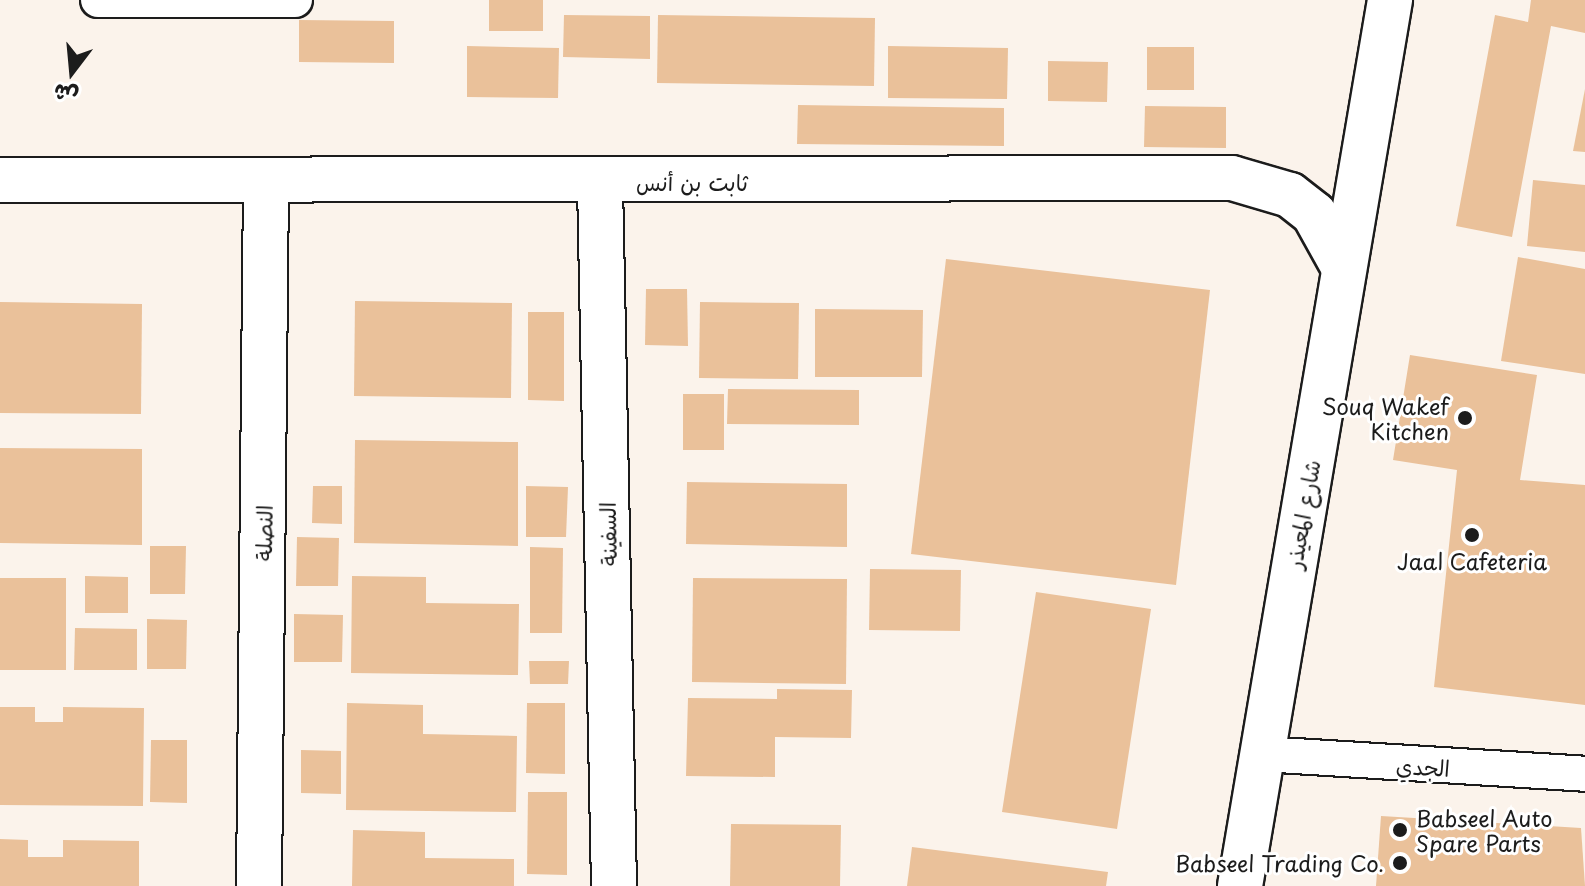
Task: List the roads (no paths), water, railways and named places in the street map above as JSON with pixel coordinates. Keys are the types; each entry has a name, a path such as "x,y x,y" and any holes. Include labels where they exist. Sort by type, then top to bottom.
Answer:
{"street":[{"name":"شارع المعيذر","path":"1240,886 1390,0"},
{"name":"ثابت بن أنس","path":"0,180 600,183 1232,178 1262,182 1302,204 1332,238 1343,266"},
{"name":"النصلة","path":"259,886 266,181"},
{"name":"السفينة","path":"600,183 614,886"}],"lane":[{"path":"98,0 295,0"},
{"name":"الجدي","path":"1262,754 1585,774"}],"place":[{"name":"Souq Wakef Kitchen","path":"1465,418"},
{"name":"Jaal Cafeteria","path":"1472,535"},
{"name":"Babseel Auto Spare Parts","path":"1400,830"},
{"name":"Babseel Trading Co.","path":"1400,863"}]}
